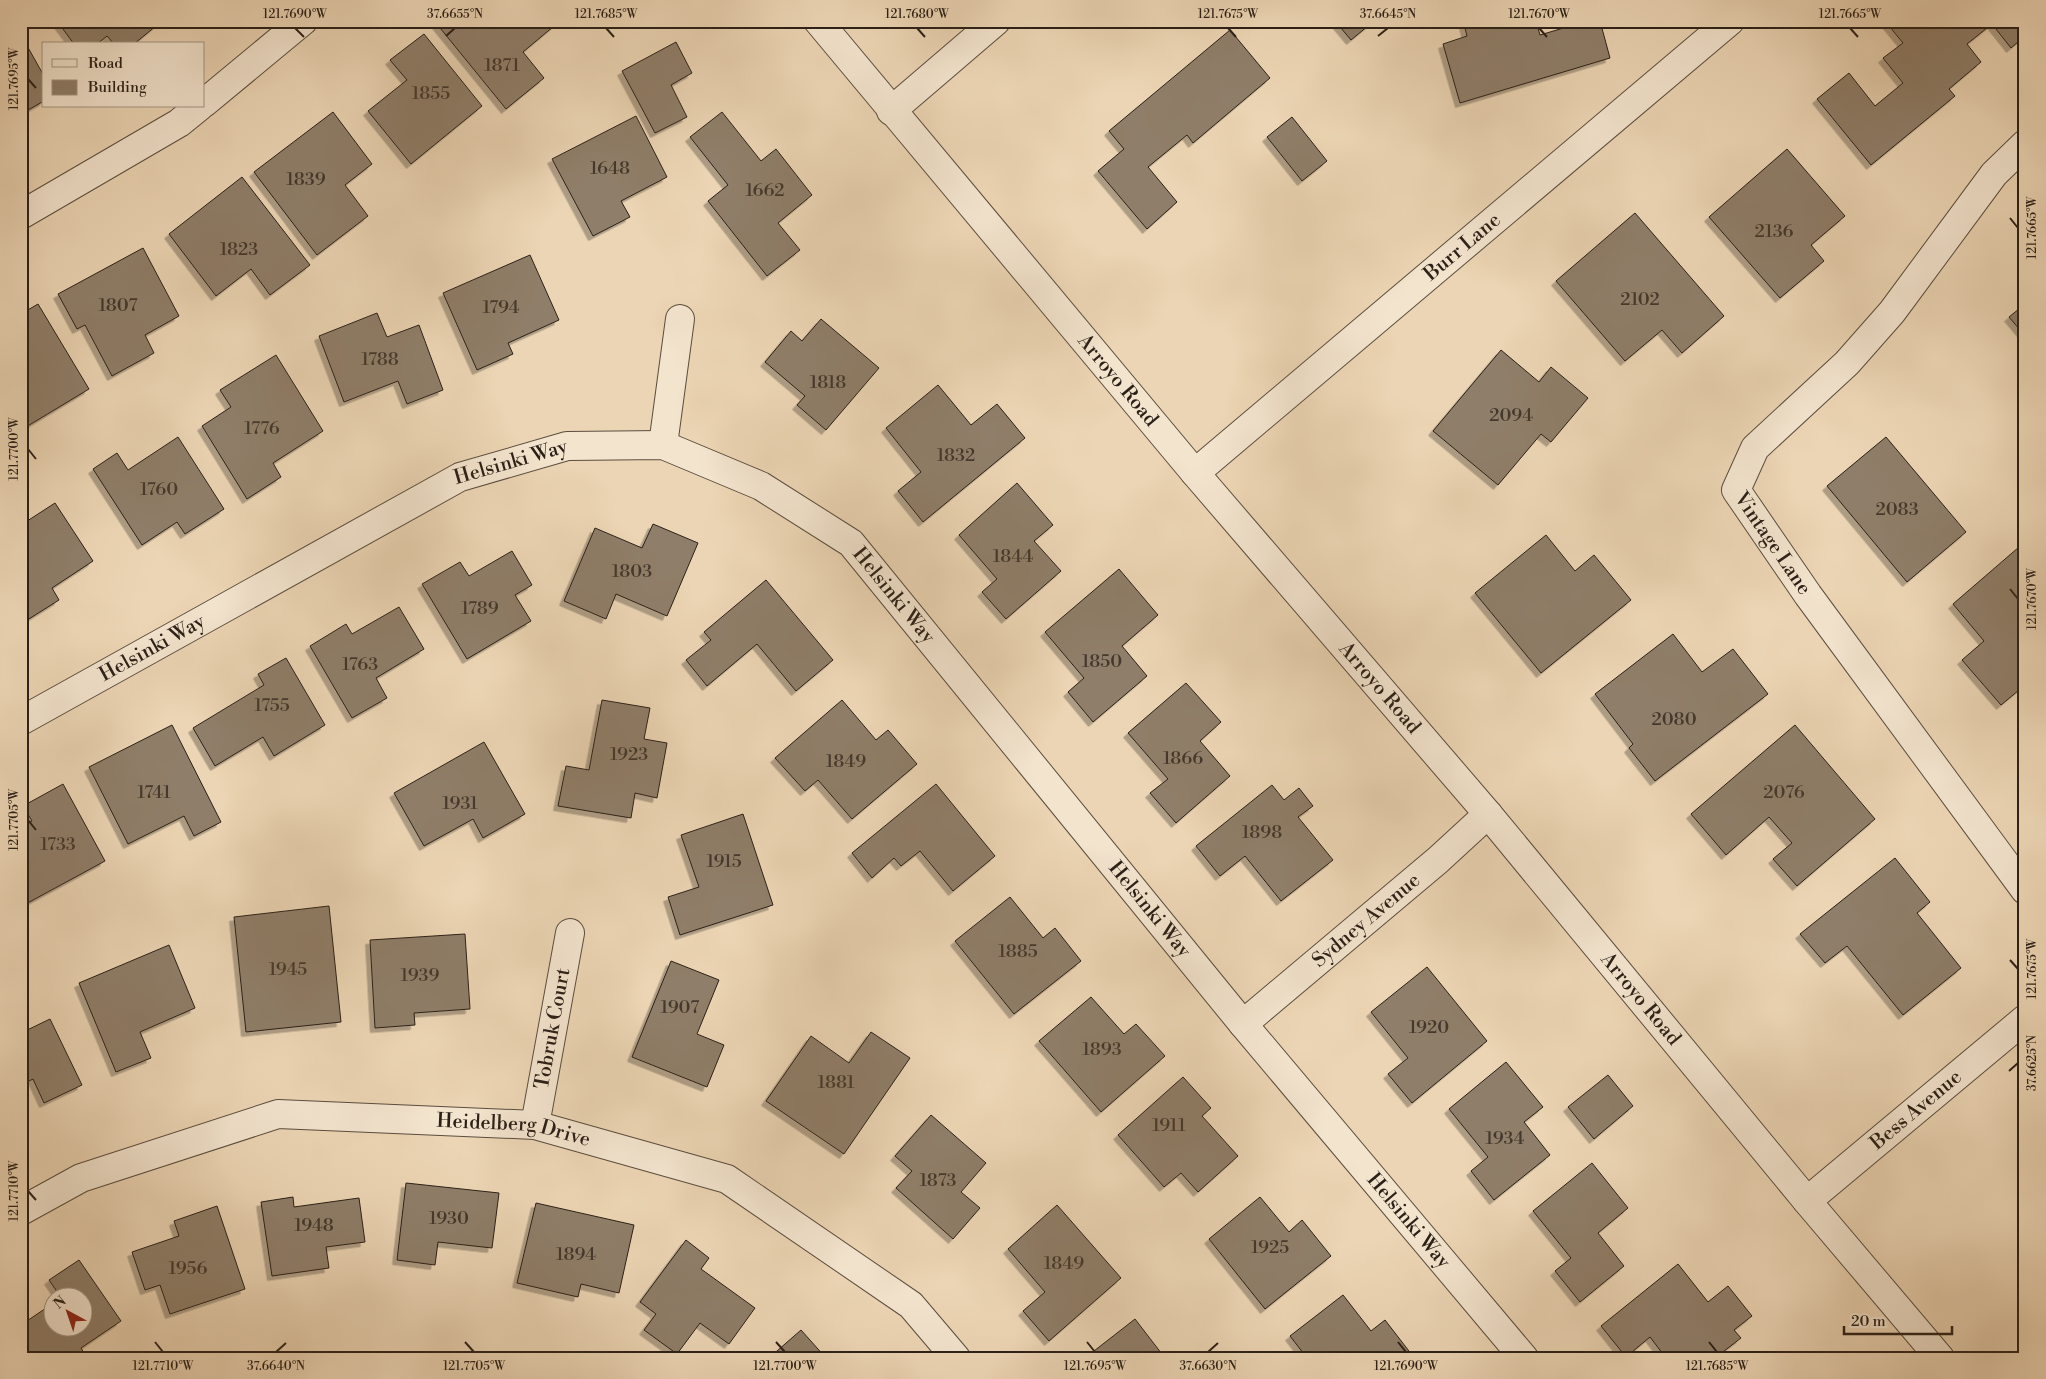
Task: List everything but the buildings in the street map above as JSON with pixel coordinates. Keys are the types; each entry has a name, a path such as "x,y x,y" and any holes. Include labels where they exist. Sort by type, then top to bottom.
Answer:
{"street":[{"path":"205,102 303,21"},
{"name":"Arroyo Road","path":"818,21 891,111 1195,473 1488,814 1807,1201 1940,1358"},
{"path":"891,111 996,21"},
{"name":"Burr Lane","path":"1195,473 1730,21"},
{"path":"21,215 179,123 198,108"},
{"name":"Vintage Lane","path":"2025,144 1994,174 1892,312 1847,363 1755,448 1736,490 1814,603 2025,890"},
{"path":"663,446 680,320"},
{"name":"Helsinki Way","path":"21,721 460,477 567,446 663,446 761,486 851,543 1243,1024 1524,1358"},
{"name":"Sydney Avenue","path":"1243,1024 1438,860 1488,814"},
{"name":"Tobruk Court","path":"536,1125 570,933"},
{"name":"Bess Avenue","path":"1807,1201 2025,1018"},
{"name":"Heidelberg Drive","path":"21,1211 81,1178 278,1114 536,1125 727,1179 911,1305 956,1358"}]}
